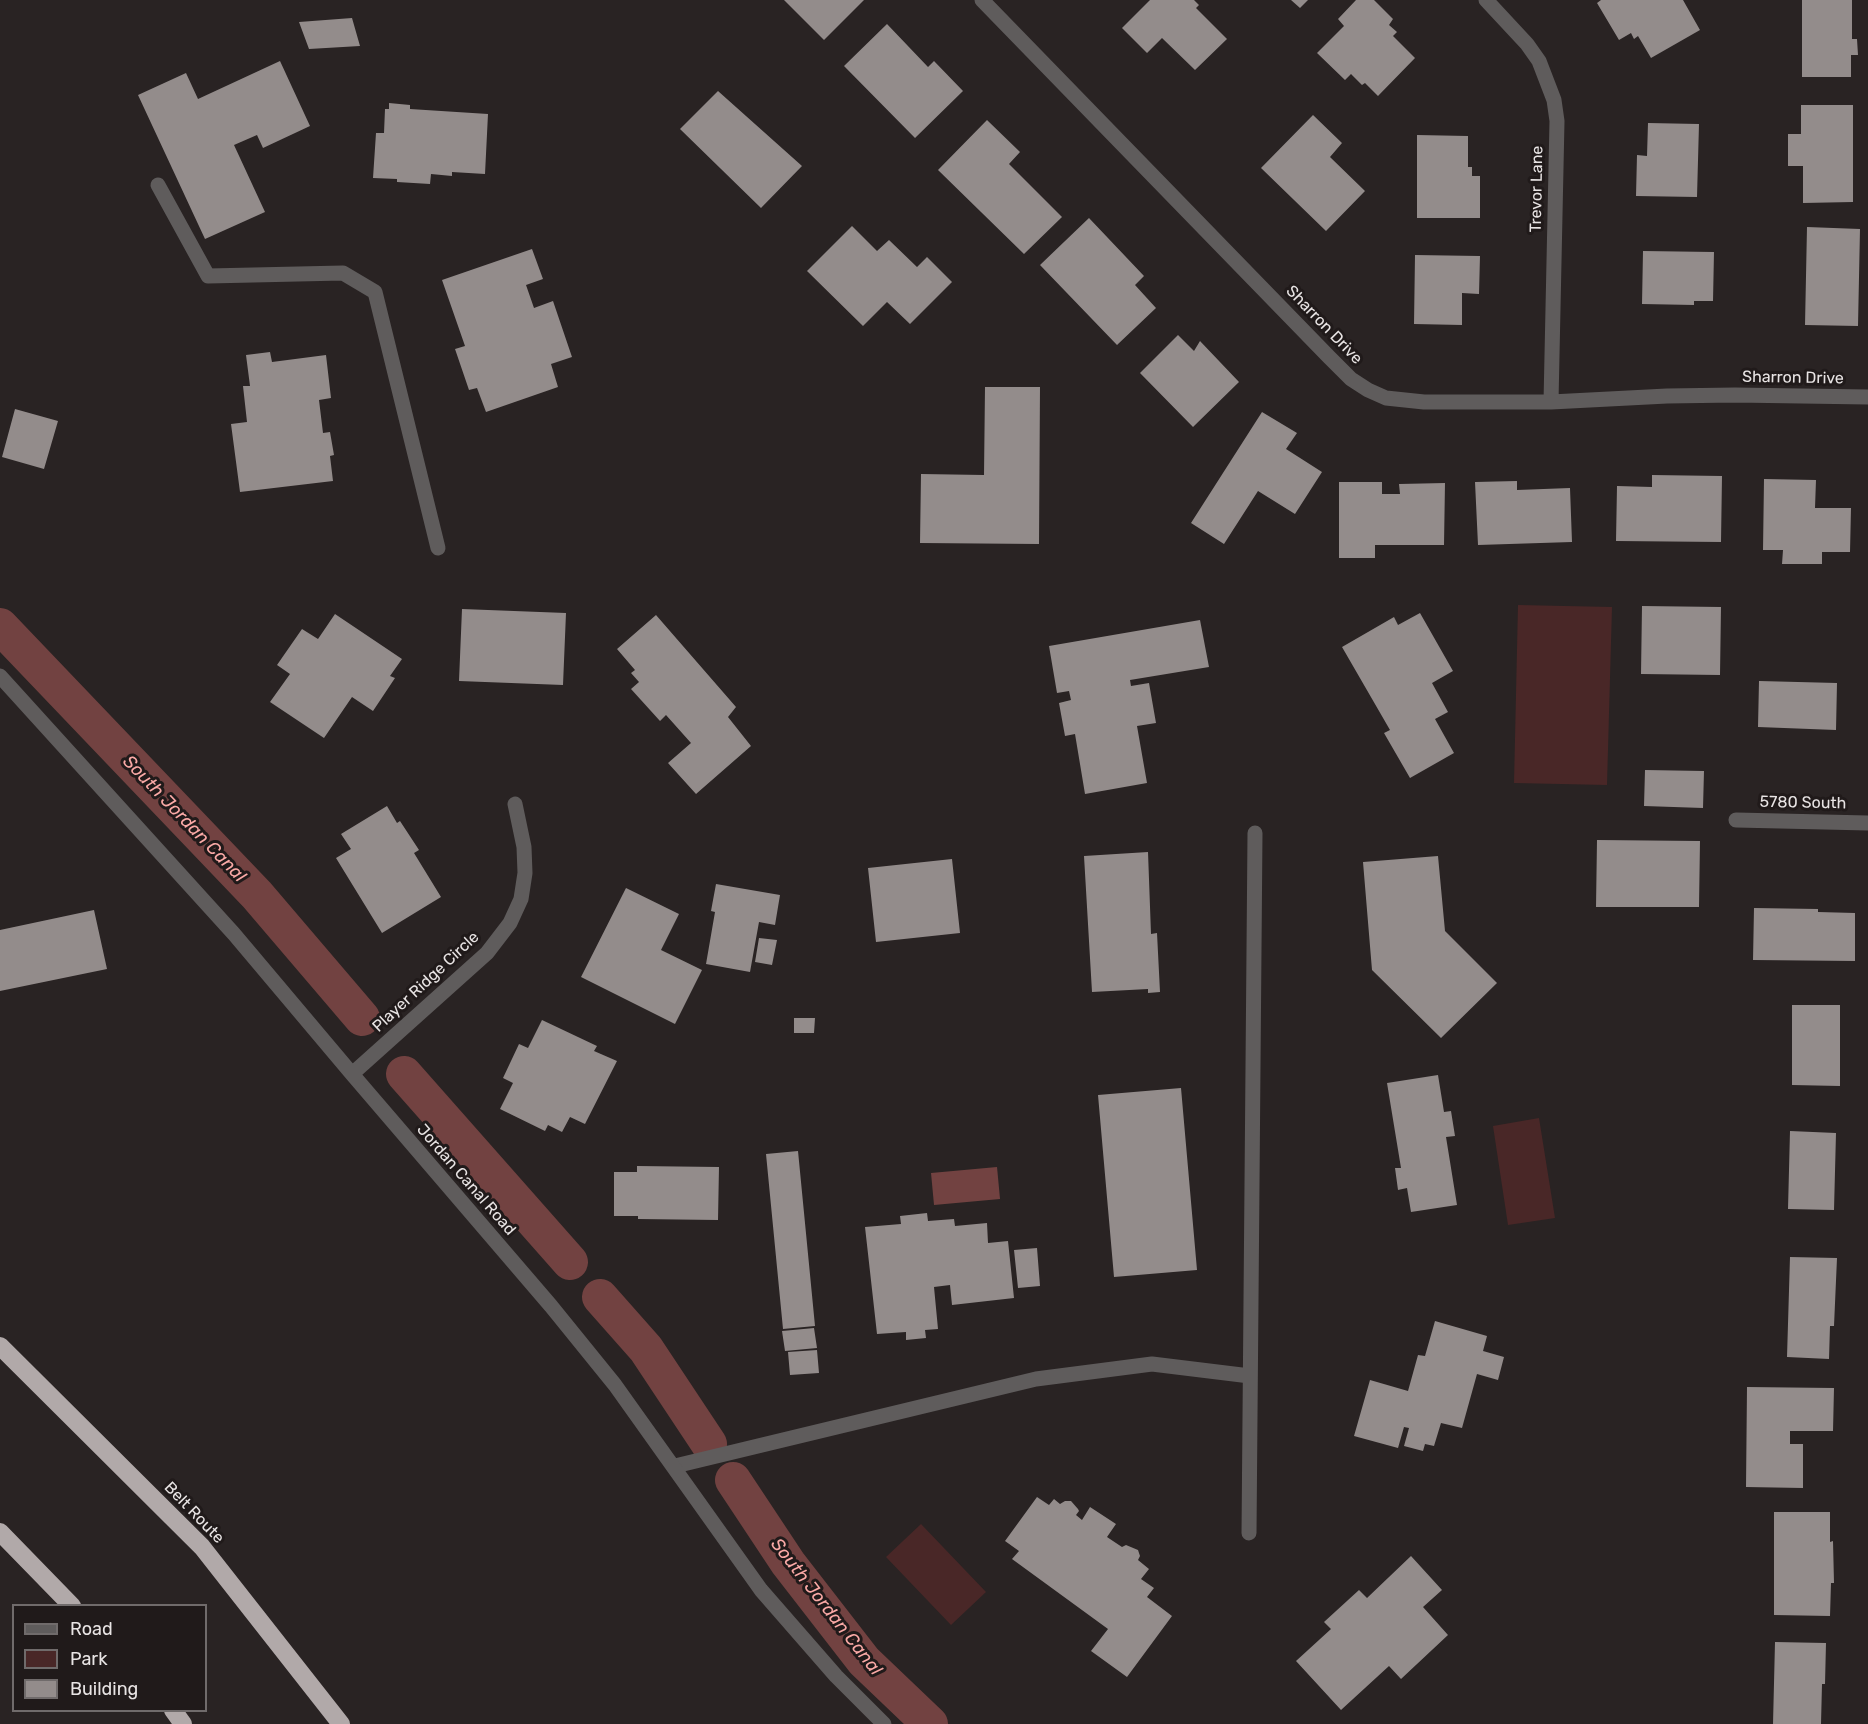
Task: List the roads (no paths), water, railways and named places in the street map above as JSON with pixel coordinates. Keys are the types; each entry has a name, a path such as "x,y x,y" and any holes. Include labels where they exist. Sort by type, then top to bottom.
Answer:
{"highway":[{"name":"Belt Route","path":"0,1346 202,1547 341,1724"},
{"path":"0,1532 71,1604"},
{"path":"174,1712 183,1724"}],"street":[{"name":"Sharron Drive","path":"982,0 1351,379 1368,390 1386,398 1405,400 1551,402 1713,395 1868,397"},
{"name":"Trevor Lane","path":"1486,0 1527,44 1539,61 1554,100 1557,120 1551,402"},
{"path":"158,185 208,276 343,273 375,292 438,548"},
{"name":"Jordan Canal Road","path":"0,676 234,934 551,1306 615,1385 675,1466 761,1590 836,1676 884,1724"},
{"name":"Player Ridge Circle","path":"352,1074 487,953 510,923 521,899 525,873 524,847 515,804"},
{"name":"5780 South","path":"1736,820 1868,823"},
{"path":"1249,1533 1254,833"},
{"path":"675,1466 1036,1379 1152,1364 1250,1376"}],"waterway":[{"name":"South Jordan Canal","path":"0,626 257,895 362,1018"},
{"name":"South Jordan Canal","path":"404,1074 570,1262"},
{"name":"South Jordan Canal","path":"600,1297 646,1349 709,1444"},
{"name":"South Jordan Canal","path":"733,1480 788,1563 864,1661 930,1724"}]}
